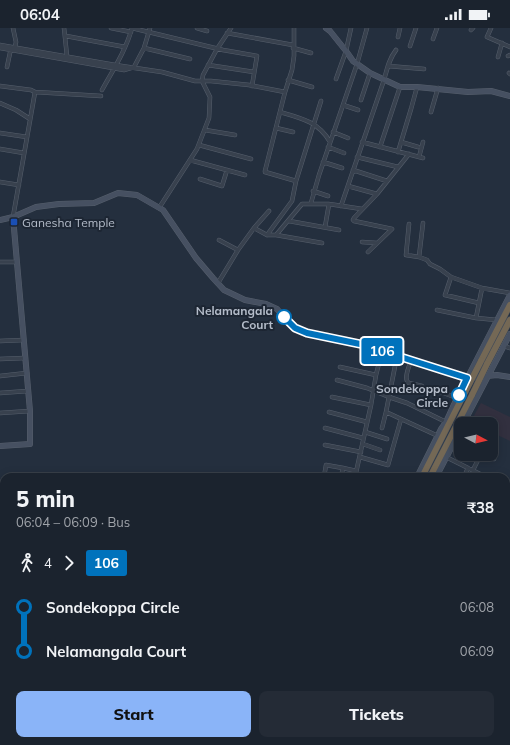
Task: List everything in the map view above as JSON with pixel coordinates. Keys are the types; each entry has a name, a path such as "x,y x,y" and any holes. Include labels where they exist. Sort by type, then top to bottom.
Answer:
{"highway":[{"path":"432,473 472,395 484,363 510,306"},
{"path":"424,473 465,392 510,320"}],"street":[{"path":"7,67 12,48 14,28"},
{"path":"64,28 67,56"},
{"path":"111,28 149,30 217,49 257,56 252,86"},
{"path":"197,28 207,30"},
{"path":"159,208 198,149 209,118 210,97 202,81 203,75 217,49 231,28"},
{"path":"294,28 294,56 292,70 288,80 265,172 296,181"},
{"path":"326,28 353,61 370,73 400,87 417,86 468,92 491,91 510,96"},
{"path":"336,79 352,28"},
{"path":"311,203 313,191 357,64 367,28"},
{"path":"398,37 400,28"},
{"path":"410,46 416,28"},
{"path":"433,39 437,28"},
{"path":"491,28 487,37 510,47"},
{"path":"102,90 125,48 131,29"},
{"path":"134,67 144,48 149,30"},
{"path":"228,33 293,47 311,53"},
{"path":"66,36 125,48"},
{"path":"498,57 502,43"},
{"path":"0,45 114,67 134,67 162,72 195,82 202,81 252,86 285,92"},
{"path":"0,48 12,48 67,56 114,67"},
{"path":"144,48 190,59"},
{"path":"341,206 388,66 396,50"},
{"path":"208,65 254,72"},
{"path":"388,66 424,69"},
{"path":"361,100 370,73"},
{"path":"288,80 312,87"},
{"path":"0,86 31,90 35,92 101,96"},
{"path":"398,152 417,86"},
{"path":"380,147 400,87"},
{"path":"430,112 438,88"},
{"path":"0,446 30,444 30,411 13,217 35,92"},
{"path":"267,235 292,201 296,181 320,101"},
{"path":"0,103 16,110 30,119"},
{"path":"343,105 358,110"},
{"path":"280,112 298,117 318,126 330,142"},
{"path":"276,128 293,132"},
{"path":"205,130 235,135"},
{"path":"333,132 348,138"},
{"path":"0,133 27,137"},
{"path":"362,142 421,158 423,142"},
{"path":"401,142 418,147"},
{"path":"199,145 251,159"},
{"path":"328,147 344,153"},
{"path":"0,149 24,153"},
{"path":"368,252 392,229 354,222 353,220 377,194 409,154"},
{"path":"358,157 398,167"},
{"path":"190,160 246,175"},
{"path":"323,162 342,168"},
{"path":"200,178 222,186 227,170"},
{"path":"353,170 387,181"},
{"path":"0,182 19,185"},
{"path":"348,186 377,194"},
{"path":"313,191 328,196"},
{"path":"0,220 13,217 36,207 59,204 94,203 118,193 137,195 163,210 196,258 224,290 245,300 266,304 277,309 295,328 307,333 360,344 467,378 497,375 510,377"},
{"path":"276,235 302,204 329,204 362,209"},
{"path":"325,227 329,204"},
{"path":"218,283 238,250 269,211"},
{"path":"289,221 339,230"},
{"path":"419,257 423,223"},
{"path":"409,224 406,255 427,260 430,264 451,277 482,288 510,294 419,473"},
{"path":"254,228 267,235 276,235 322,243"},
{"path":"219,240 238,250"},
{"path":"362,242 377,243"},
{"path":"0,262 17,262"},
{"path":"451,277 445,295 479,303"},
{"path":"476,318 482,288"},
{"path":"437,310 476,318 497,320"},
{"path":"467,417 510,334"},
{"path":"0,341 24,340"},
{"path":"504,346 510,348"},
{"path":"325,473 326,465 356,471 382,351"},
{"path":"382,428 397,356"},
{"path":"0,359 25,358"},
{"path":"411,361 406,380 422,386"},
{"path":"340,367 376,375"},
{"path":"0,376 27,373"},
{"path":"337,380 367,388 407,403 446,422"},
{"path":"432,390 457,398"},
{"path":"0,394 28,391"},
{"path":"332,397 371,405"},
{"path":"0,413 30,411"},
{"path":"329,412 367,422"},
{"path":"386,412 438,436"},
{"path":"360,457 388,465 401,419"},
{"path":"325,428 364,438"},
{"path":"365,432 387,439"},
{"path":"438,473 454,443"},
{"path":"362,444 380,450"},
{"path":"325,445 361,452"},
{"path":"446,457 478,473"},
{"path":"472,470 478,461"},
{"path":"342,473 343,468"},
{"path":"466,473 468,468"}],"shaded area":[{"path":"481,403 510,417 510,441 498,435 498,417 473,417"}],"bus line":[{"name":"106","path":"284,317 295,328 307,333 360,344 425,366 467,378 459,395"}],"place":[{"name":"Ganesha Temple","path":"14,222"},
{"name":"Nelamangala Court","path":"284,317"},
{"name":"Sondekoppa Circle","path":"459,395"}]}
